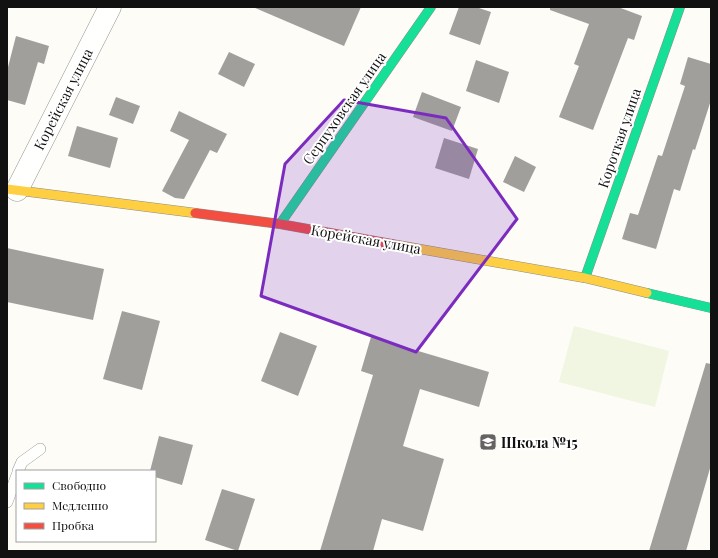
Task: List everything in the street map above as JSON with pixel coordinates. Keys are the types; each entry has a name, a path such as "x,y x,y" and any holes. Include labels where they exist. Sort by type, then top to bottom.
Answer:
{"street":[{"name":"Корейская улица","path":"110,7 12,189 280,224 585,278 711,308"},
{"name":"Серпуховская улица","path":"280,224 431,7"},
{"name":"Короткая улица","path":"585,278 680,7"}],"lane":[{"path":"18,470 22,462 40,449"},
{"path":"7,502 16,477"}],"highlighted area":[{"path":"344,100 446,118 517,219 416,352 261,296 285,164"}],"green space":[{"path":"574,326 669,351 655,407 559,382"}],"building":[{"path":"253,7 361,7 344,46"},
{"path":"459,7 476,7 491,12 480,45 449,34"},
{"path":"550,7 618,7 642,16 634,40 628,38 593,130 559,117 579,66 574,64 589,24 550,10"},
{"path":"16,36 49,46 44,64 38,62 25,105 7,100 7,71"},
{"path":"229,52 255,64 244,87 218,74"},
{"path":"688,57 711,64 711,100 695,150 693,149 680,191 674,189 656,249 622,239 630,213 638,215 658,155 662,156 685,86 680,84"},
{"path":"476,60 509,72 499,103 466,91"},
{"path":"422,92 461,107 452,131 413,117"},
{"path":"116,97 140,106 133,124 109,115"},
{"path":"179,111 227,134 217,153 210,150 184,199 175,198 162,191 189,140 170,131"},
{"path":"77,126 118,138 110,168 68,156"},
{"path":"444,138 478,149 469,179 435,168"},
{"path":"515,156 536,167 524,192 503,182"},
{"path":"7,248 104,269 93,320 7,302"},
{"path":"122,311 160,321 142,390 103,379"},
{"path":"280,332 317,346 298,396 261,381"},
{"path":"371,337 489,372 479,407 420,389 403,446 444,459 423,531 382,519 373,551 320,551 373,375 361,371"},
{"path":"706,363 711,364 711,465 686,551 649,551"},
{"path":"159,436 193,445 182,485 156,477 156,470 150,470"},
{"path":"222,489 255,499 238,551 205,540"}],"traffic: fast":[{"path":"280,224 431,7"},
{"path":"585,278 680,7"},
{"path":"647,293 711,308"}],"traffic: slow":[{"path":"7,189 195,213"},
{"path":"397,245 585,278 647,293"}],"traffic: jam":[{"path":"195,213 280,224 397,245"}],"place":[{"name":"Школа №15","path":"488,442"}]}
